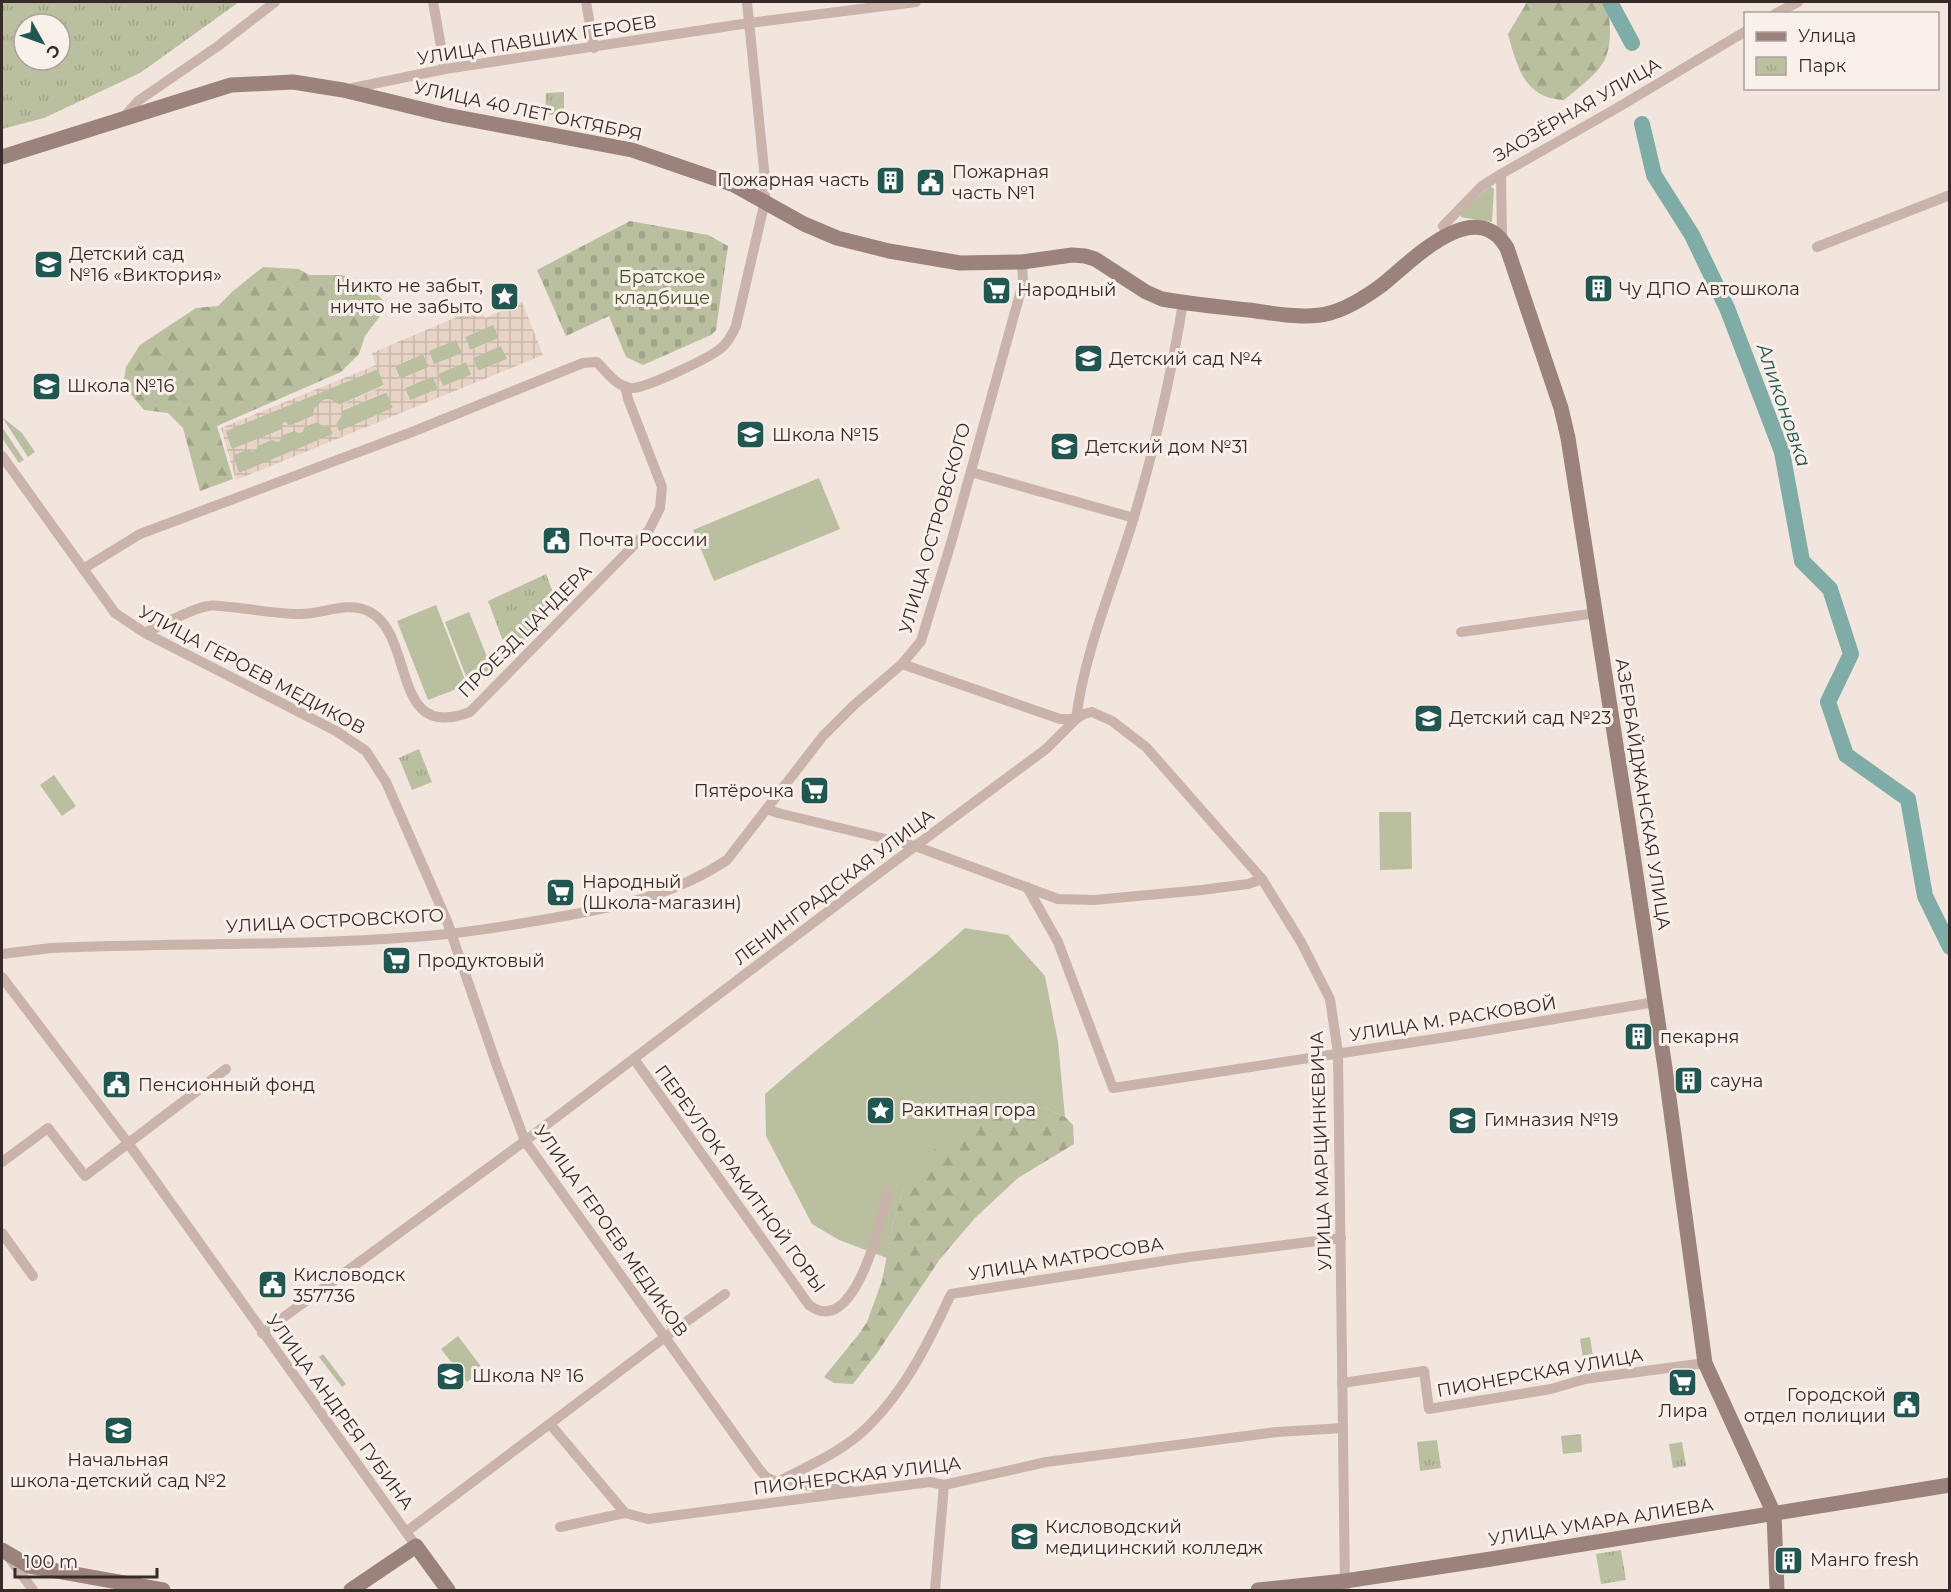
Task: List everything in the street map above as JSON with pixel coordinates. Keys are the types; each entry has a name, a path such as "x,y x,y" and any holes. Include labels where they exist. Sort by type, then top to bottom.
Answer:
{"main road":[{"name":"УЛИЦА 40 ЛЕТ ОКТЯБРЯ","path":"2,157 231,85 293,82 343,90 446,115 622,147 734,185 804,224 837,237 889,251 947,262 1022,262 1072,255 1085,256 1095,259 1146,292 1162,299 1183,303 1282,314 1313,315 1333,312 1358,301 1457,229 1471,227 1484,229 1502,239"},
{"name":"АЗЕРБАЙДЖАНСКАЯ УЛИЦА","path":"1502,239 1507,248 1563,418 1572,461 1655,1002 1705,1363 1774,1514"},
{"name":"УЛИЦА УМАРА АЛИЕВА","path":"1258,1590 1345,1586 1950,1485"},
{"path":"1774,1514 1777,1590"},
{"path":"351,1590 416,1546 448,1590"},
{"path":"4,1553 29,1566 163,1590"}],"street":[{"path":"121,120 138,101 218,46 275,2"},
{"path":"433,2 446,69"},
{"path":"585,2 594,48"},
{"path":"83,569 135,537 412,432 583,363 597,362 620,384 632,388 649,383 720,350 730,340 742,308 765,201 765,179 747,2"},
{"name":"УЛИЦА ПАВШИХ ГЕРОЕВ","path":"343,90 446,69 749,23 915,2"},
{"path":"1780,12 1798,2"},
{"name":"ЗАОЗЁРНАЯ УЛИЦА","path":"1448,234 1443,226 1482,186 1744,32"},
{"path":"1501,174 1502,239"},
{"path":"1817,246 1950,195"},
{"name":"УЛИЦА ОСТРОВСКОГО","path":"2,954 51,948 372,939 452,933 520,924 643,900 706,874 727,860 823,736 854,705 902,664 921,641 1023,283 1022,262"},
{"path":"1076,719 1079,694 1094,638 1134,518 1151,456 1183,303"},
{"name":"ПРОЕЗД ЦАНДЕРА","path":"145,633 208,605 300,615 352,606 371,613 388,631 413,698 425,712 437,718 460,716 470,712 649,530 660,508 662,487 625,386"},
{"name":"УЛИЦА ГЕРОЕВ МЕДИКОВ","path":"2,456 115,613 145,633 336,731 366,751 387,782 452,933 525,1141 759,1470 766,1477 777,1482"},
{"path":"971,472 1134,518"},
{"path":"1461,632 1596,613"},
{"name":"УЛИЦА МАРЦИНКЕВИЧА","path":"902,664 1060,719 1076,719 1092,712 1121,727 1146,747 1262,879 1301,942 1330,999 1338,1053 1345,1586"},
{"name":"ЛЕНИНГРАДСКАЯ УЛИЦА","path":"262,1333 525,1141 1046,749 1076,719"},
{"path":"767,809 915,846 1058,899 1094,900 1202,890 1248,884 1262,879"},
{"name":"УЛИЦА М. РАСКОВОЙ","path":"1028,887 1058,942 1113,1088 1454,1036 1655,1002"},
{"name":"УЛИЦА АНДРЕЯ ГУБИНА","path":"2,978 128,1143 416,1546"},
{"name":"ПЕРЕУЛОК РАКИТНОЙ ГОРЫ","path":"634,1059 809,1305 818,1312 828,1313 837,1309 852,1291 872,1253 888,1192"},
{"path":"2,1162 48,1128 85,1176 226,1069"},
{"path":"2,1233 33,1276"},
{"name":"УЛИЦА МАТРОСОВА","path":"777,1482 831,1454 860,1433 886,1407 925,1350 951,1294 1189,1257 1341,1238"},
{"path":"406,1532 725,1294"},
{"name":"ПИОНЕРСКАЯ УЛИЦА","path":"1342,1383 1424,1371 1429,1409 1551,1389 1585,1379 1705,1363"},
{"path":"550,1424 625,1513 560,1527"},
{"name":"ПИОНЕРСКАЯ УЛИЦА","path":"625,1513 648,1519 851,1491 930,1482 944,1485 1046,1462 1277,1432 1343,1428"},
{"path":"777,1482 851,1491"},
{"path":"935,1590 944,1485"},
{"path":"4,1553 33,1590"}],"green space":[{"path":"2,2 239,2 140,73 44,118 2,129"},
{"path":"1527,2 1608,2 1610,38 1605,59 1593,75 1564,100 1540,94 1525,79 1519,69 1508,34"},
{"path":"564,92 564,116 545,114 546,93"},
{"path":"1490,186 1494,189 1492,222 1461,217 1461,213"},
{"name":"Братское кладбище","path":"630,221 708,235 728,246 716,330 711,335 643,365 626,357 609,316 566,336 537,270"},
{"path":"263,267 299,269 309,275 342,275 365,284 383,300 380,316 365,336 359,354 341,372 217,426 233,479 200,491 183,428 168,413 144,410 123,385 126,367 140,345 196,308 218,306"},
{"path":"493,324 499,338 470,350 465,337"},
{"path":"457,339 462,353 434,365 428,351"},
{"path":"501,345 507,359 478,371 473,358"},
{"path":"423,354 429,367 400,379 395,366"},
{"path":"466,362 472,375 443,387 438,374"},
{"path":"378,369 384,385 339,405 330,399 323,400 313,416 232,450 225,431"},
{"path":"433,376 438,389 410,401 405,388"},
{"path":"387,392 393,408 339,432 336,424 342,411"},
{"path":"2,417 22,433 35,452 28,457"},
{"path":"317,422 330,427 333,434 239,474 233,455 271,440 280,440 282,435"},
{"path":"2,427 24,460 19,463 2,438"},
{"path":"819,478 840,529 714,581 693,530"},
{"path":"546,574 557,603 509,657 488,601"},
{"path":"436,605 467,685 428,700 397,621"},
{"path":"469,612 494,674 469,684 445,622"},
{"path":"419,749 432,782 412,790 399,758"},
{"path":"54,775 76,806 62,816 40,785"},
{"path":"1379,812 1411,812 1412,869 1380,870"},
{"path":"965,928 1008,935 1045,976 1058,1042 1065,1117 1045,1108 904,1187 893,1224 887,1258 839,1240 812,1224 766,1136 765,1094"},
{"path":"1045,1108 1065,1117 1073,1125 1074,1144 1018,1178 975,1218 940,1259 877,1353 853,1384 834,1383 824,1377 867,1322 882,1281 893,1224 904,1187 933,1151 975,1126 1023,1110"},
{"path":"458,1336 483,1369 467,1382 441,1349"},
{"path":"1590,1337 1594,1363 1584,1365 1580,1339"},
{"path":"323,1354 346,1384 342,1387 319,1357"},
{"path":"1581,1434 1582,1452 1563,1454 1561,1436"},
{"path":"1437,1440 1441,1468 1420,1471 1417,1442"},
{"path":"1682,1442 1686,1466 1673,1468 1669,1444"},
{"path":"1621,1550 1626,1580 1601,1584 1596,1554"}],"shaded area":[{"path":"522,302 543,355 236,480 221,428 376,365 372,353 480,307 485,318","holes":["493,325 499,338 470,350 465,337","456,340 462,353 434,364 429,351","501,346 507,359 478,371 473,358","423,354 429,367 400,379 395,366","466,362 471,375 443,386 438,374","378,369 384,386 340,405 330,399 323,400 314,409 313,416 290,426 286,422 282,423 281,430 231,449 226,431","433,376 438,389 410,400 405,388","386,392 393,408 339,431 336,424 342,416 342,411","317,422 324,427 330,427 333,434 239,473 233,455 249,449 252,452 258,446 271,440 279,442 283,435 295,431 303,432 304,427"]}],"waterway":[{"name":"Аликоновка","path":"1610,2 1632,43"},
{"name":"Аликоновка","path":"1642,124 1654,175 1692,235 1727,308 1782,452 1802,561 1830,589 1851,654 1828,702 1846,755 1908,799 1925,896 1950,947"}],"place":[{"name":"Пожарная часть","path":"890,180"},
{"name":"Пожарная часть №1","path":"931,182"},
{"name":"Детский сад №16 «Виктория»","path":"48,264"},
{"name":"Чу ДПО Автошкола","path":"1598,289"},
{"name":"Народный","path":"996,290"},
{"name":"Никто не забыт, ничто не забыто","path":"504,296"},
{"name":"Детский сад №4","path":"1088,359"},
{"name":"Школа №16","path":"46,386"},
{"name":"Школа №15","path":"751,435"},
{"name":"Детский дом №31","path":"1064,447"},
{"name":"Почта России","path":"557,540"},
{"name":"Детский сад №23","path":"1428,718"},
{"name":"Пятёрочка","path":"815,791"},
{"name":"Народный (Школа-магазин)","path":"561,892"},
{"name":"Продуктовый","path":"396,961"},
{"name":"пекарня","path":"1639,1037"},
{"name":"сауна","path":"1689,1081"},
{"name":"Пенсионный фонд","path":"117,1085"},
{"name":"Ракитная гора","path":"880,1110"},
{"name":"Гимназия №19","path":"1463,1120"},
{"name":"Кисловодск 357736","path":"272,1285"},
{"name":"Школа № 16","path":"451,1376"},
{"name":"Лира","path":"1683,1382"},
{"name":"Городской отдел полиции","path":"1907,1405"},
{"name":"Начальная школа-детский сад №2","path":"118,1431"},
{"name":"Кисловодский медицинский колледж","path":"1024,1537"},
{"name":"Манго fresh","path":"1789,1560"}]}
